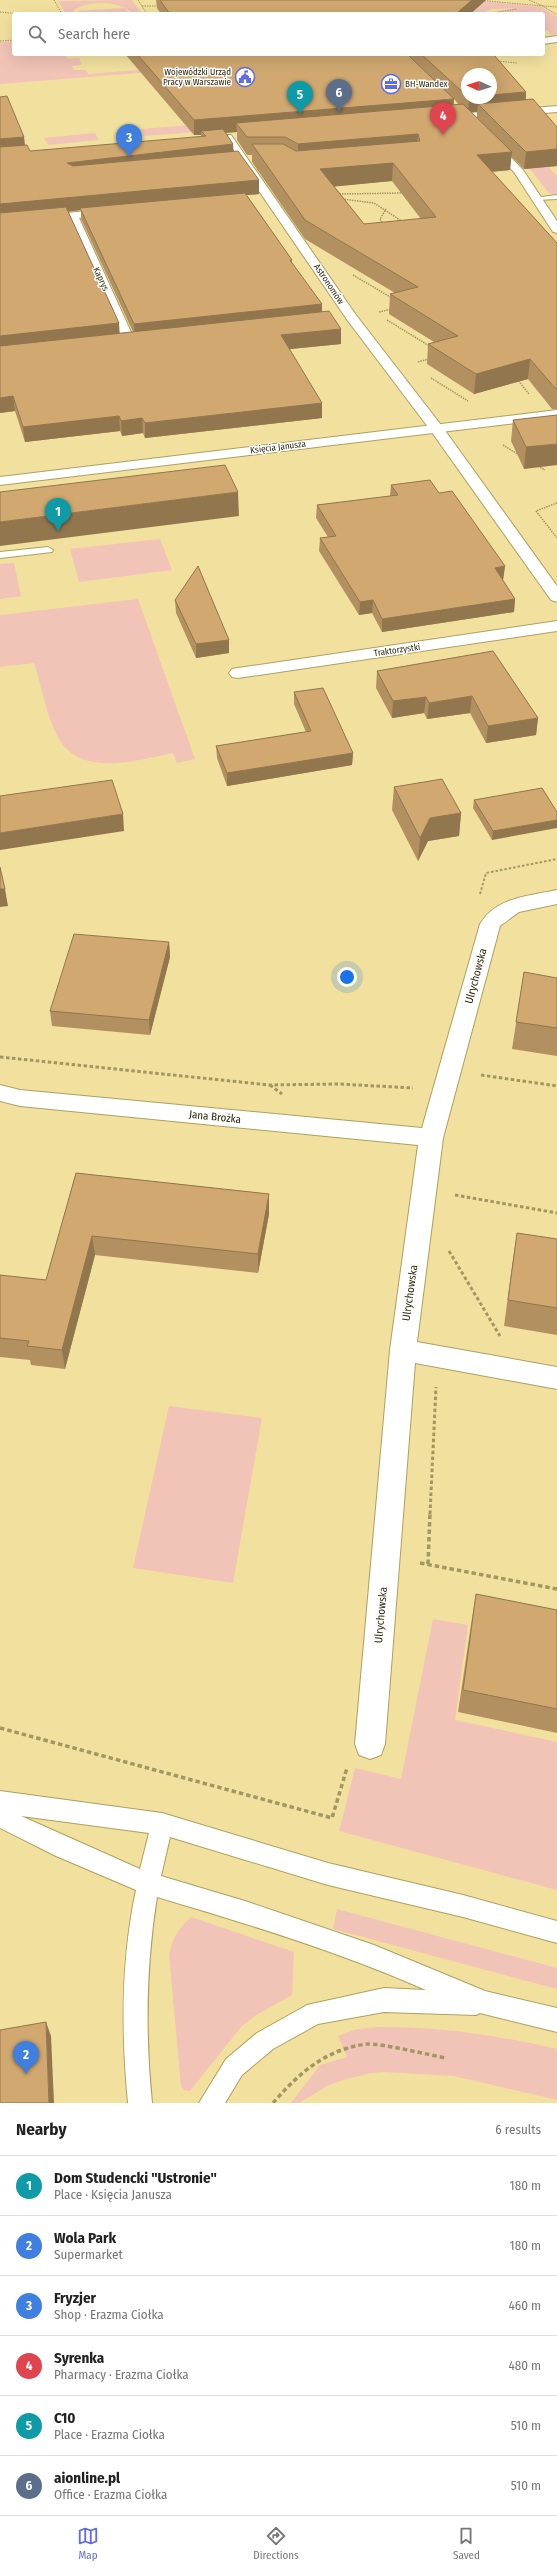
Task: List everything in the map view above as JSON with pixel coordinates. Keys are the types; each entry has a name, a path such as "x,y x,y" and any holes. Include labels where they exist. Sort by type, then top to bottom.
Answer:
{"street":[{"path":"545,41 557,39"},
{"path":"452,106 518,170 557,230"},
{"path":"434,119 557,109"},
{"name":"Astronomów","path":"227,137 346,319 436,428"},
{"path":"253,199 267,198"},
{"path":"0,222 119,211"},
{"name":"Kaprys","path":"72,215 130,343"},
{"path":"115,344 146,341"},
{"name":"Księcia Janusza","path":"0,481 557,414"},
{"path":"436,428 557,597"},
{"name":"Traktorzystki","path":"238,674 557,626"},
{"name":"Ulrychowska","path":"370,1744 387,1557 403,1350 431,1138 490,924 496,916 509,908 557,897"},
{"name":"Jana Brożka","path":"0,1093 20,1098 431,1138"},
{"path":"403,1350 557,1378"}],"lane":[{"path":"537,198 557,197"},
{"path":"0,555 48,550"},
{"path":"0,1802 162,1824 328,1874 463,1906 557,1932"},
{"path":"0,1817 64,1848 147,1883 245,1912 374,1956 485,2004"},
{"path":"140,2103 134,2037 134,1995 139,1932 147,1883 162,1824"},
{"path":"211,2103 234,2066 265,2042 315,2013 384,2000 485,2004 557,2020"}],"path":[{"path":"54,0 61,12"},
{"path":"138,0 146,12"},
{"path":"477,0 557,7"},
{"path":"529,0 543,6 557,16"},
{"path":"142,6 165,6"},
{"path":"492,12 516,9"},
{"path":"0,12 12,13"},
{"path":"0,41 12,40"},
{"path":"498,61 517,63"},
{"path":"128,132 132,139"},
{"path":"337,194 408,192"},
{"path":"337,198 374,203 386,209 404,223"},
{"path":"386,209 380,219 383,226 388,228"},
{"path":"348,271 398,302"},
{"path":"397,308 375,313 432,348"},
{"path":"417,362 431,359"},
{"path":"521,375 514,376 532,396"},
{"path":"429,376 474,404"},
{"path":"502,443 525,458"},
{"path":"532,462 545,470"},
{"path":"557,503 536,511 557,538"},
{"path":"480,896 486,873 557,859"},
{"path":"0,1057 269,1085 339,1084 419,1089"},
{"path":"476,1075 557,1086"},
{"path":"451,1202 453,1188"},
{"path":"452,1194 557,1213"},
{"path":"447,1247 521,1372"},
{"path":"428,1564 438,1356"},
{"path":"387,1557 557,1589"},
{"path":"0,1728 332,1818 353,1745 370,1744"},
{"path":"274,2103 293,2080 323,2057 368,2044 446,2058"}],"shaded area":[{"path":"132,0 141,12 131,12 128,9 113,4 96,3 80,7 74,10 74,12 65,12 58,1"},
{"path":"372,0 473,0 542,7 557,17 557,34 552,36 548,31 545,31 545,12 497,12 517,8 491,9 484,12 384,12"},
{"path":"125,8 128,12 78,12"},
{"path":"12,41 12,56 66,56 68,59 79,58 82,65 72,66 74,70 86,70 88,74 227,63 290,61 0,84 0,42"},
{"path":"192,125 196,132 145,136 141,129"},
{"path":"95,133 99,140 48,145 44,138"},
{"path":"540,156 557,177 557,195 549,193 522,159"},
{"path":"160,539 172,570 79,582 70,549"},
{"path":"14,563 21,596 0,599 0,564"},
{"path":"138,599 195,759 177,763 173,753 128,762 96,762 82,759 69,751 59,739 47,711 34,663 0,667 0,615"},
{"path":"169,1406 262,1418 233,1583 133,1568"},
{"path":"433,1619 468,1625 455,1720 557,1742 557,1890 339,1831 355,1768 401,1779"},
{"path":"337,1909 557,1968 557,1989 333,1929"},
{"path":"191,1917 294,1952 292,1995 256,2015 241,2027 190,2091 184,2090 181,2086 169,1955 172,1943 177,1934"},
{"path":"375,2027 421,2028 467,2032 557,2049 557,2100 454,2076 384,2072 371,2073 343,2080 327,2086 299,2103 291,2103 320,2065 347,2057 338,2036 354,2030"}],"building":[{"path":"160,0 472,0 458,12 169,12"},
{"path":"139,56 409,56 454,99 194,120"},
{"path":"423,56 495,56 526,92 497,94 497,68 461,68 461,91"},
{"path":"7,96 24,137 0,139 0,97"},
{"path":"533,99 557,127 557,149 526,152 478,104 497,104 497,102"},
{"path":"463,104 512,152 477,155 557,243 557,388 555,388 530,359 476,374 428,344 458,336 390,294 418,287 305,220 252,144 283,144 296,151 420,141 418,134 298,144 285,137 247,137 236,123","holes":["393,163 436,217 364,224 320,169"]},
{"path":"223,129 233,144 67,163 73,166 238,151 259,180 0,204 0,147 27,145 30,151 206,136 201,131"},
{"path":"245,193 292,260 290,260 322,304 134,324 80,208"},
{"path":"66,207 119,323 0,336 0,213"},
{"path":"329,311 341,329 281,335 322,403 145,423 142,418 121,421 119,416 23,427 13,396 0,398 0,346"},
{"path":"557,415 557,444 526,447 513,420"},
{"path":"225,465 238,492 0,522 0,492"},
{"path":"430,480 439,493 452,491 505,566 495,568 515,599 382,619 373,600 360,602 320,538 336,536 317,505 398,495 391,485"},
{"path":"198,566 229,640 196,644 175,600"},
{"path":"493,651 538,718 488,726 472,696 429,703 426,697 393,701 377,671"},
{"path":"323,688 353,753 227,773 216,746 311,731 294,692"},
{"path":"442,779 461,813 430,818 420,838 394,787"},
{"path":"112,780 123,814 0,833 0,796"},
{"path":"542,788 557,812 557,820 493,831 474,800"},
{"path":"0,867 5,889 0,889"},
{"path":"74,934 169,942 149,1020 50,1011"},
{"path":"524,972 557,978 557,1028 516,1022"},
{"path":"76,1173 269,1194 258,1254 92,1236 62,1350 27,1346 29,1341 0,1338 0,1275 46,1280"},
{"path":"517,1233 557,1239 557,1308 508,1300"},
{"path":"476,1594 557,1610 557,1709 463,1690"},
{"path":"46,2022 49,2103 0,2103 0,2030"}],"place":[{"name":"Wojewódzki Urząd Pracy w Warszawie","path":"245,77"},
{"name":"BH-Wandex","path":"391,84"},
{"name":"aionline.pl","path":"339,112"},
{"name":"C10","path":"300,114"},
{"name":"Syrenka","path":"443,135"},
{"name":"Fryzjer","path":"129,157"},
{"name":"Dom Studencki \"Ustronie\"","path":"58,531"},
{"name":"Wola Park","path":"26,2074"}]}
